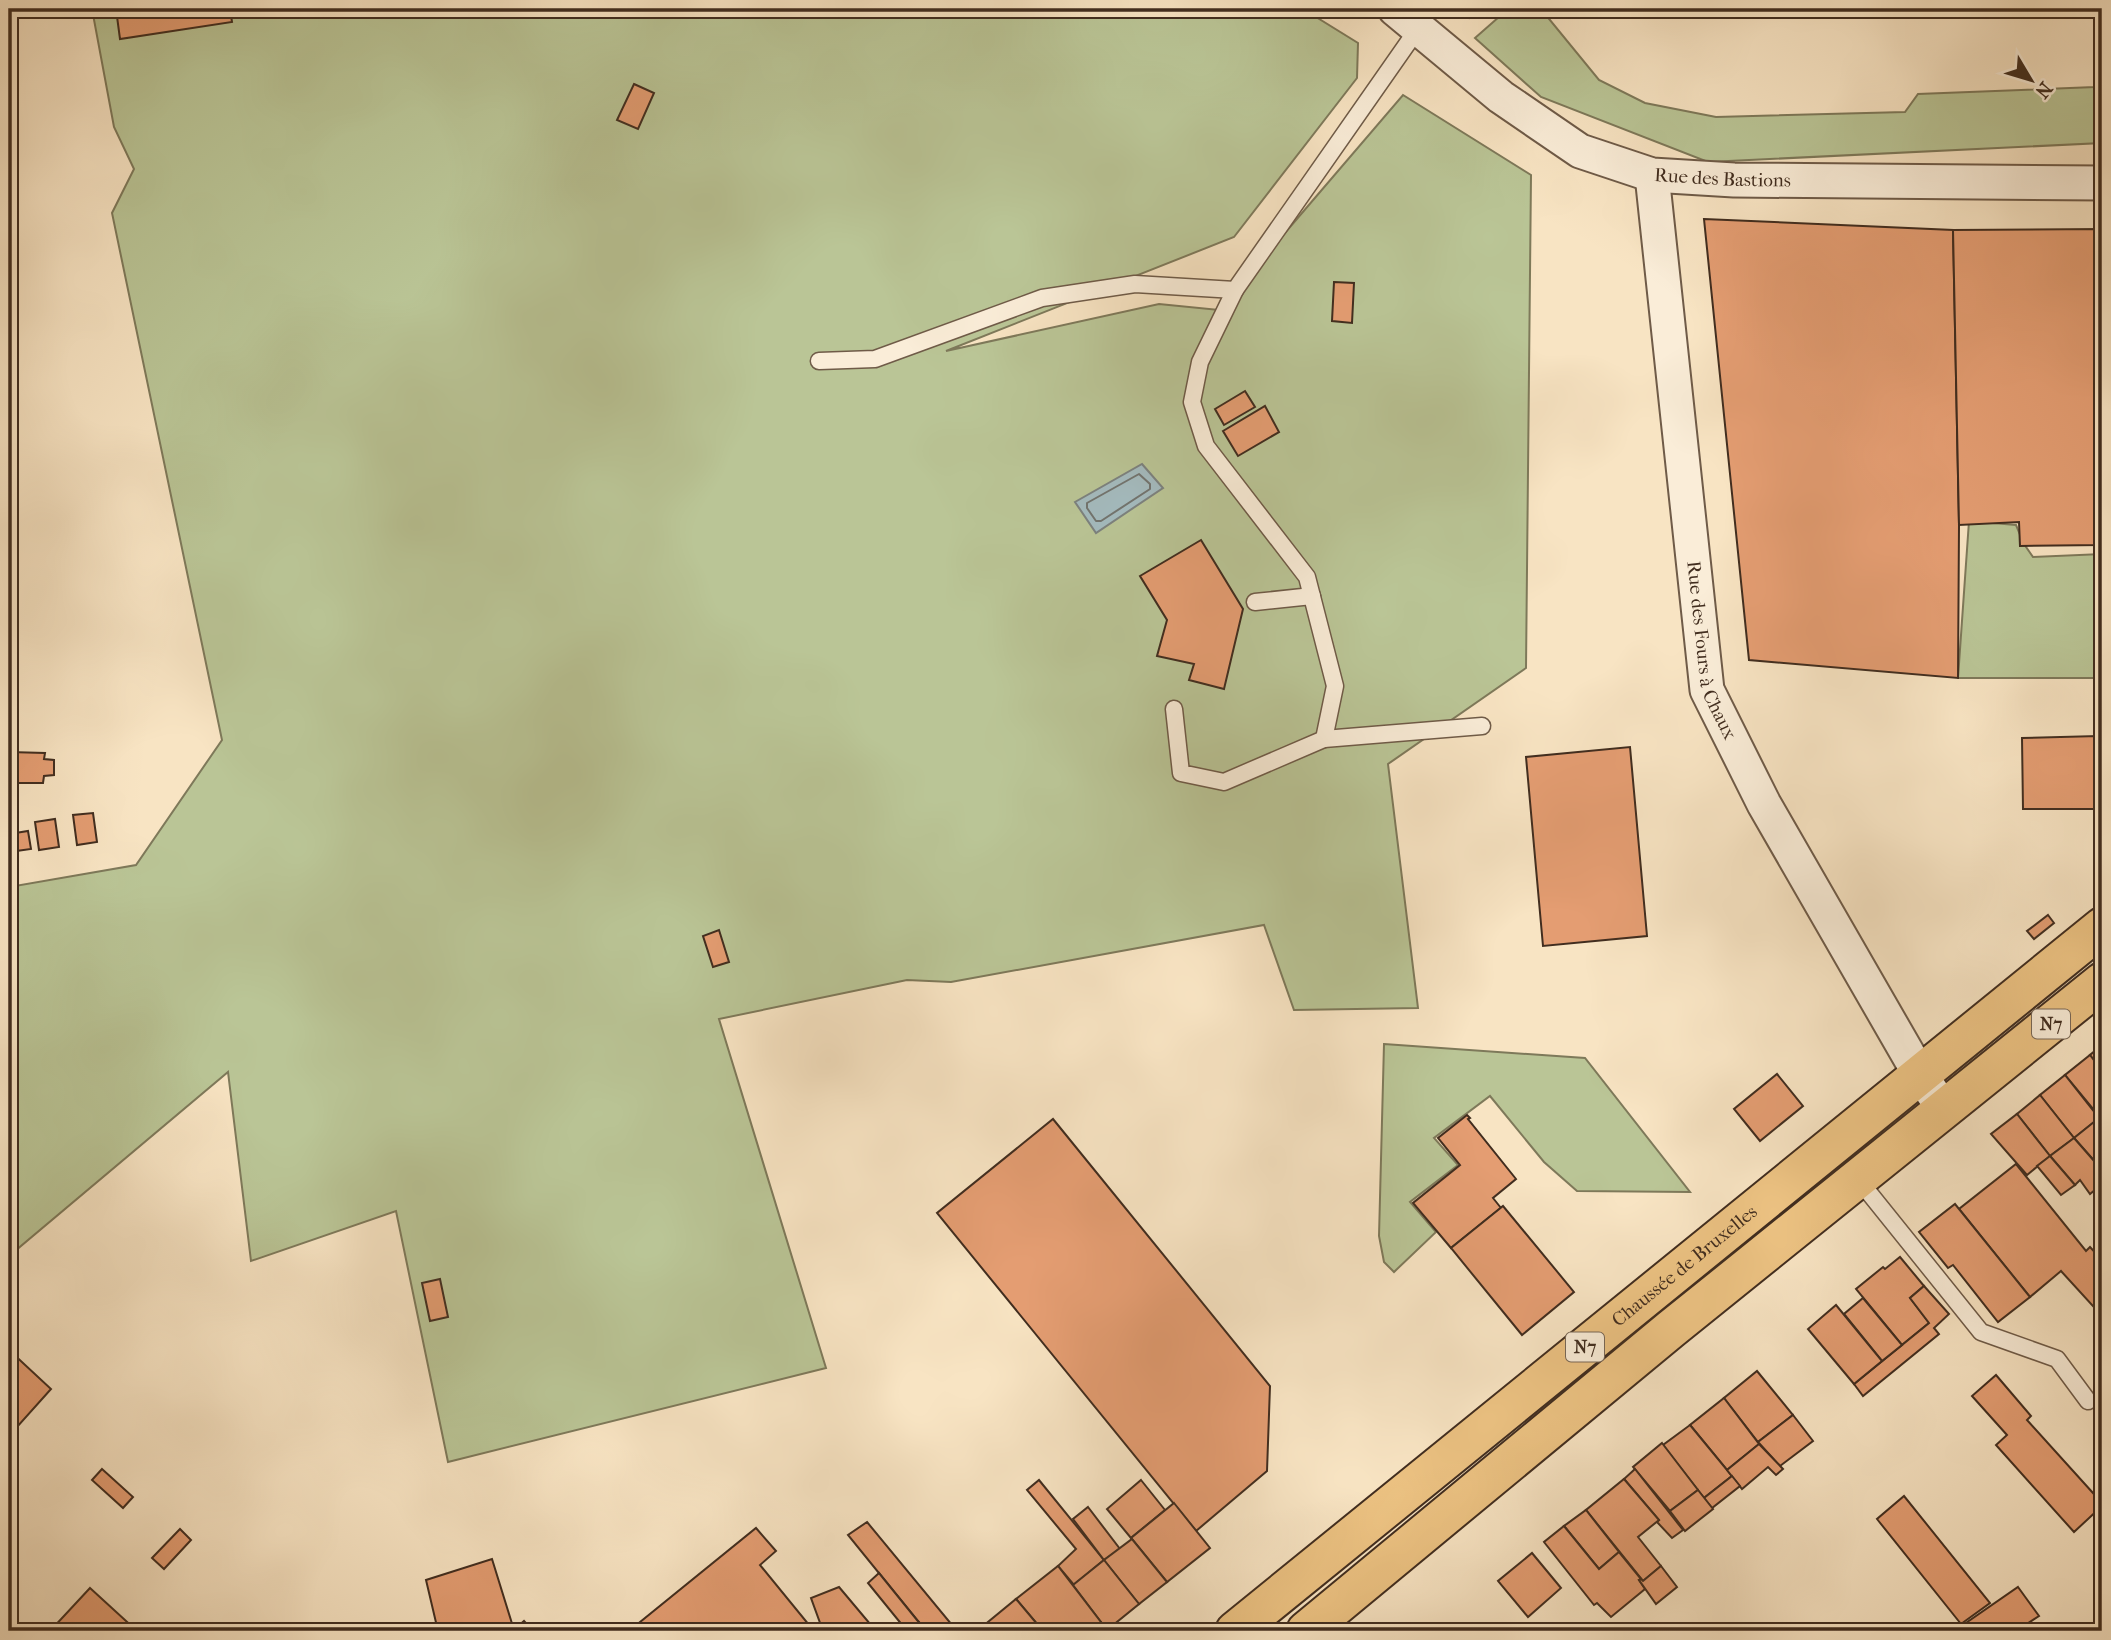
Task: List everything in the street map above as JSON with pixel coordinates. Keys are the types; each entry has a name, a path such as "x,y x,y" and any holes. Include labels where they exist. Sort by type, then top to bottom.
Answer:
{"main road":[{"name":"Chaussée de Bruxelles","path":"1248,1627 2102,927"},
{"name":"N7","path":"1306,1631 1671,1329 2102,982"}],"street":[{"name":"Rue des Bastions","path":"1407,18 1502,97 1580,151 1652,175 1734,180 2102,183"},
{"name":"Rue des Fours à Chaux","path":"1652,175 1707,690 1764,804 1920,1075 1944,1109"}],"lane":[{"path":"1324,740 1335,686 1307,577 1206,446 1192,402 1200,362 1235,290 1407,18"},
{"path":"820,361 875,359 1042,298 1135,284 1235,290"},
{"path":"1255,602 1312,596"},
{"path":"1174,709 1181,774 1224,782 1324,740 1482,726"},
{"path":"1858,1179 1980,1332 2057,1359 2088,1401"}],"green space":[{"path":"92,9 1303,9 1358,43 1357,78 1234,237 946,351 1159,304 1219,310 1403,95 1531,175 1526,668 1388,764 1418,1008 1294,1010 1264,925 951,982 907,980 719,1019 826,1368 448,1462 396,1211 251,1261 228,1072 9,1256 9,887 136,865 222,740 112,213 134,169 114,127"},
{"path":"1508,9 1541,9 1599,80 1645,103 1716,117 1905,112 1918,94 2095,87 2102,52 2102,143 1708,162 1541,97 1475,38"},
{"path":"1969,521 2016,525 2033,557 2102,554 2102,678 1958,678"},
{"path":"1384,1044 1585,1058 1690,1192 1577,1191 1544,1162 1490,1096 1434,1138 1458,1165 1410,1202 1436,1232 1394,1272 1384,1262 1379,1236"}],"water":[{"path":"1142,464 1163,488 1096,533 1075,502"}],"building":[{"path":"116,9 230,9 232,22 120,39"},
{"path":"1457,9 1477,9 1469,18"},
{"path":"634,84 654,93 638,129 617,120"},
{"path":"1704,219 1953,230 1959,525 1958,678 1749,660"},
{"path":"2102,229 2102,545 2020,546 2019,522 1959,525 1953,230"},
{"path":"1334,282 1354,283 1352,323 1332,321"},
{"path":"1245,391 1255,407 1224,425 1215,409"},
{"path":"1265,406 1279,432 1238,456 1223,431"},
{"path":"1201,540 1243,609 1224,689 1189,680 1194,664 1157,656 1167,620 1140,576"},
{"path":"2098,736 2100,809 2023,809 2022,738"},
{"path":"1630,747 1647,936 1543,946 1526,757"},
{"path":"9,752 45,753 44,759 54,760 54,775 44,776 43,783 9,783"},
{"path":"93,813 97,842 77,845 73,815"},
{"path":"55,819 59,847 39,850 35,822"},
{"path":"28,831 31,849 9,852 9,834"},
{"path":"2048,915 2054,923 2034,939 2027,931"},
{"path":"719,930 729,962 713,967 703,936"},
{"path":"2102,1045 2102,1071 2090,1055"},
{"path":"2090,1055 2102,1071 2102,1111 2098,1115 2065,1075"},
{"path":"1777,1074 1803,1106 1760,1141 1734,1109"},
{"path":"2065,1075 2099,1118 2074,1138 2040,1095"},
{"path":"2040,1095 2074,1138 2050,1156 2017,1114"},
{"path":"2017,1114 2050,1156 2027,1175 1991,1134"},
{"path":"1467,1115 1516,1179 1493,1198 1501,1208 1451,1248 1413,1203 1460,1165 1438,1138"},
{"path":"2099,1118 2102,1121 2102,1162 2098,1165 2074,1138"},
{"path":"1053,1119 1270,1386 1267,1471 1196,1531 937,1213"},
{"path":"2074,1138 2102,1170 2102,1184 2090,1194 2080,1180 2075,1185 2050,1156"},
{"path":"2050,1156 2075,1185 2061,1195 2037,1166"},
{"path":"2016,1164 2086,1251 2090,1247 2102,1260 2102,1316 2061,1271 2030,1297 1959,1209"},
{"path":"1955,1204 2030,1297 1998,1322 1953,1265 1948,1268 1919,1232"},
{"path":"1503,1206 1574,1292 1522,1335 1451,1248"},
{"path":"1900,1257 1924,1286 1910,1298 1929,1323 1902,1345 1856,1289"},
{"path":"440,1279 448,1317 430,1321 422,1283"},
{"path":"1924,1286 1949,1314 1934,1328 1939,1334 1863,1396 1854,1384 1929,1323 1910,1298"},
{"path":"1863,1298 1902,1345 1882,1361 1844,1314"},
{"path":"1836,1305 1882,1361 1854,1384 1808,1329"},
{"path":"9,1350 51,1389 9,1436"},
{"path":"1757,1371 1793,1415 1758,1442 1724,1398"},
{"path":"1996,1375 2031,1416 2027,1420 2102,1503 2074,1532 1996,1445 2007,1435 1972,1396"},
{"path":"1724,1398 1759,1444 1727,1470 1690,1425"},
{"path":"1793,1415 1813,1441 1780,1466 1758,1442"},
{"path":"1690,1425 1732,1476 1704,1498 1663,1445"},
{"path":"1662,1443 1698,1490 1670,1511 1633,1467"},
{"path":"1759,1444 1783,1469 1776,1475 1768,1467 1742,1489 1727,1470"},
{"path":"102,1469 133,1497 123,1508 92,1480"},
{"path":"1635,1469 1683,1530 1672,1538 1624,1479"},
{"path":"1732,1476 1740,1486 1712,1508 1704,1498"},
{"path":"1624,1479 1659,1520 1638,1537 1661,1566 1643,1581 1586,1510"},
{"path":"1039,1480 1104,1560 1074,1585 1058,1566 1076,1549 1027,1490"},
{"path":"1141,1480 1165,1510 1131,1538 1107,1509"},
{"path":"1698,1490 1713,1509 1685,1531 1670,1511"},
{"path":"1904,1496 1990,1603 1961,1624 1877,1519"},
{"path":"1174,1503 1210,1548 1167,1582 1131,1538"},
{"path":"1088,1507 1120,1549 1104,1560 1073,1519"},
{"path":"1586,1510 1619,1552 1599,1569 1564,1526"},
{"path":"867,1522 957,1631 927,1631 917,1620 848,1535"},
{"path":"1564,1526 1599,1569 1619,1552 1641,1579 1639,1580 1645,1589 1611,1617 1597,1603 1594,1605 1544,1542"},
{"path":"756,1528 776,1551 760,1565 814,1631 629,1631"},
{"path":"180,1529 191,1540 164,1569 152,1558"},
{"path":"1132,1539 1167,1582 1139,1604 1104,1560"},
{"path":"1532,1553 1561,1588 1528,1617 1498,1581"},
{"path":"492,1559 514,1630 524,1621 533,1631 438,1631 426,1580"},
{"path":"1104,1560 1139,1604 1107,1630 1073,1585"},
{"path":"1058,1566 1106,1631 1043,1631 1016,1599"},
{"path":"1661,1566 1677,1587 1656,1604 1639,1580 1643,1581"},
{"path":"879,1573 927,1631 907,1631 868,1583"},
{"path":"839,1587 876,1631 823,1631 811,1598"},
{"path":"2018,1587 2039,1616 2016,1631 1967,1631 1963,1625"},
{"path":"90,1588 137,1631 50,1631"},
{"path":"1016,1599 1043,1631 977,1631"}]}
